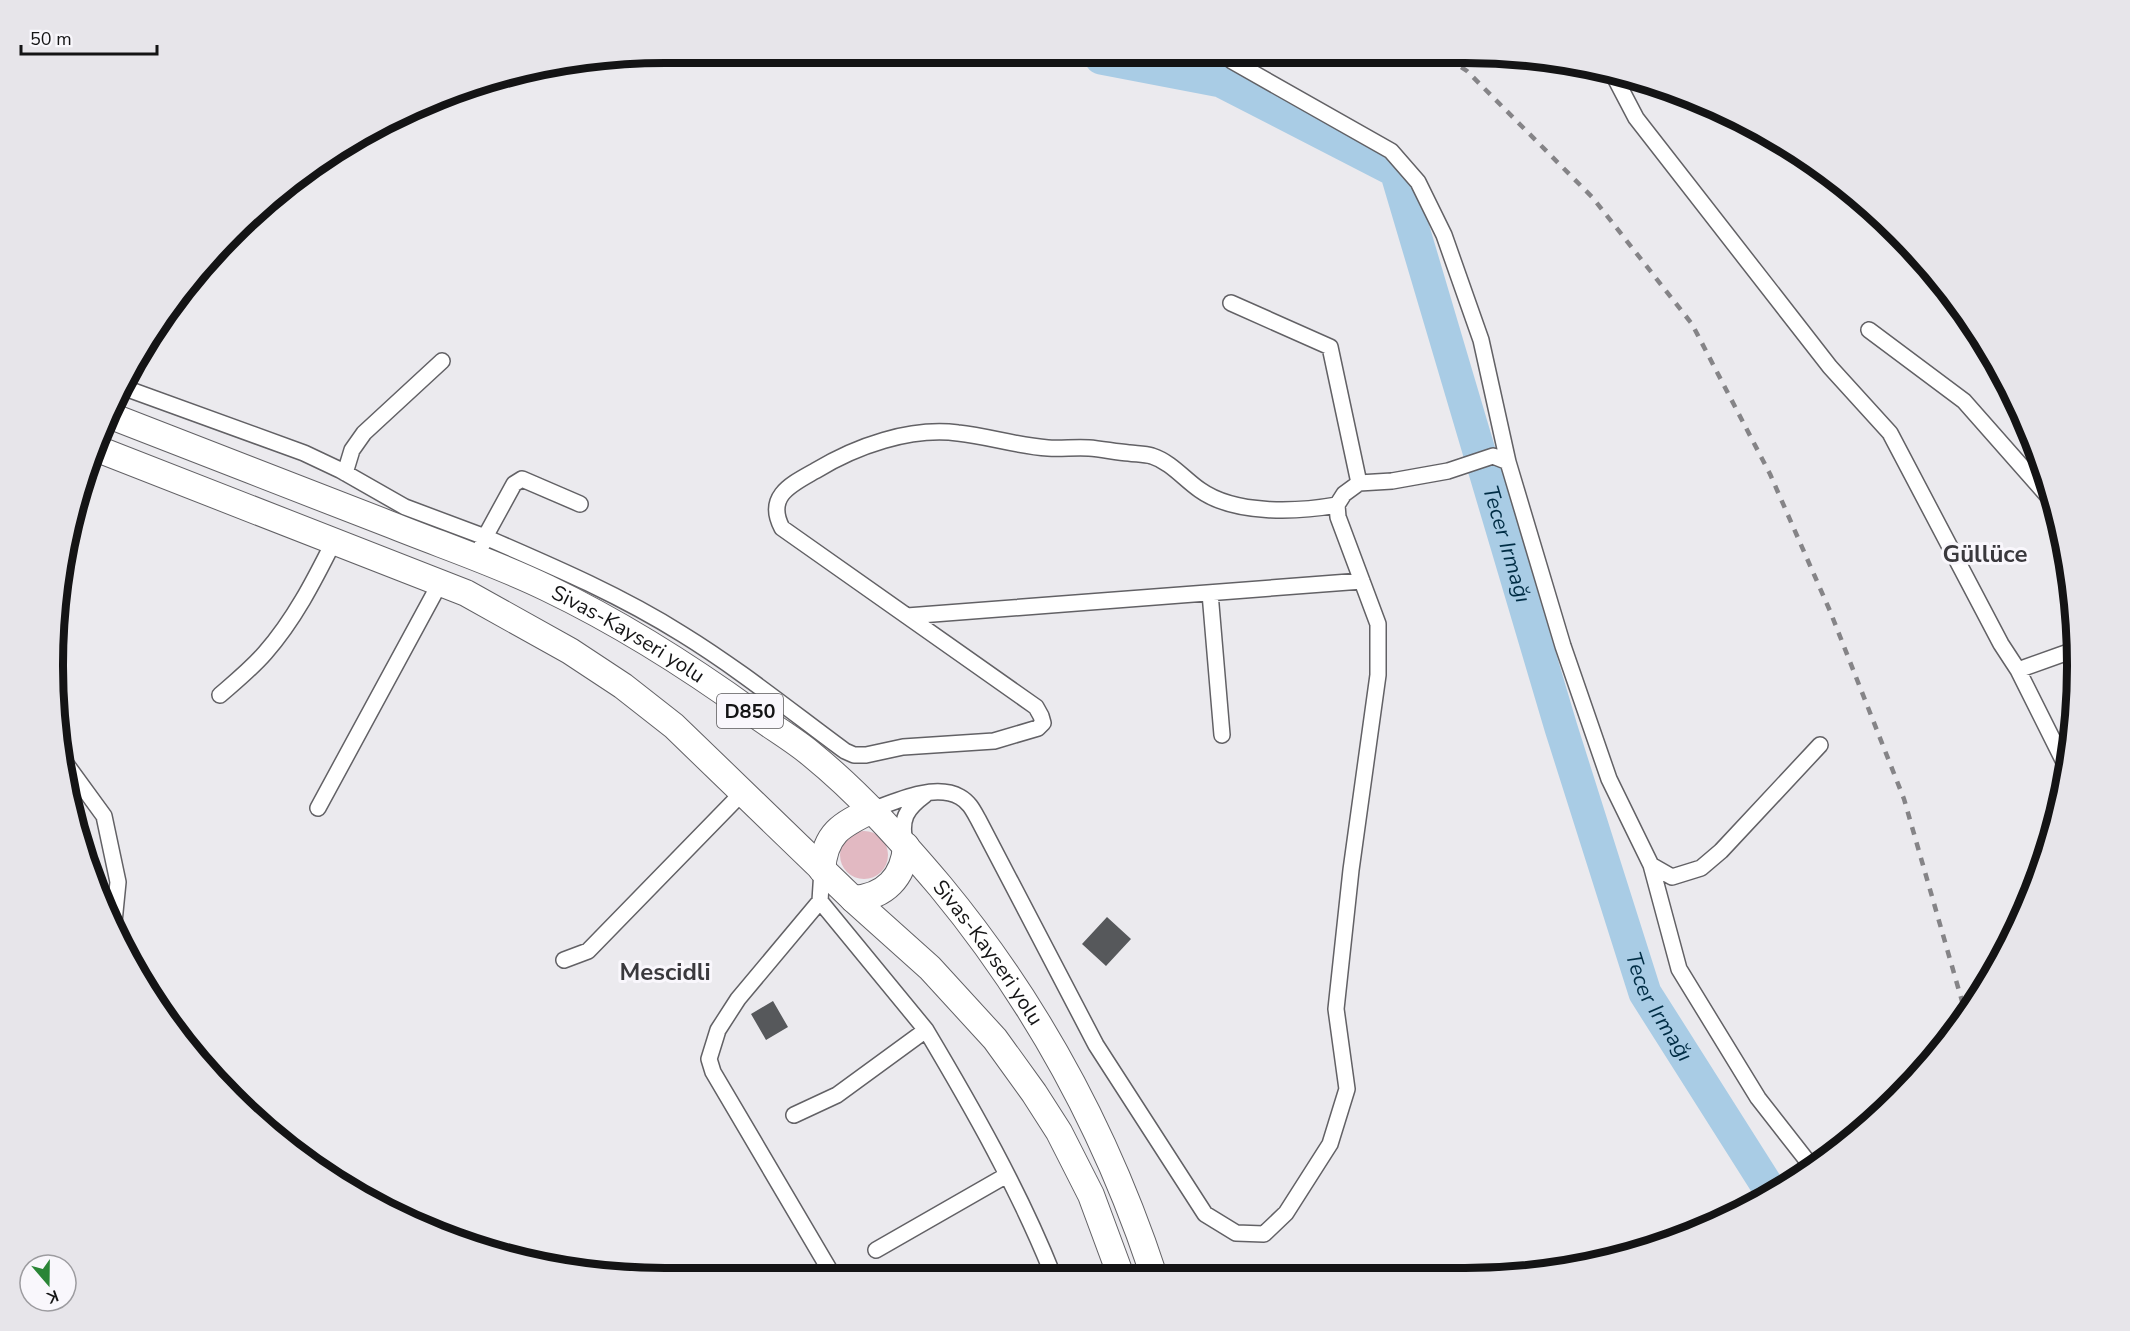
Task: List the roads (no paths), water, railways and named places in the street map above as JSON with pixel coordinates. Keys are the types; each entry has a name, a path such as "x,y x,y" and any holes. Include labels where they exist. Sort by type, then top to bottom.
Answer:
{"highway":[{"name":"Sivas-Kayseri yolu","path":"117,418 481,548 545,587 628,630 711,682 811,754 872,810 906,846 974,928 1034,1016 1064,1066 1115,1170 1137,1224 1151,1268"},
{"name":"Sivas-Kayseri yolu","path":"102,454 466,593 559,645 623,686 674,726 822,870 930,968 994,1039 1059,1132 1090,1195 1118,1268"},
{"path":"822,870 825,849 833,834 848,822 872,810"},
{"path":"853,899 880,892 895,880 903,867 906,846"}],"street":[{"path":"1236,63 1391,151 1418,182 1444,235 1481,340 1501,459 1610,779 1651,865 1679,969 1758,1098 1807,1160"},
{"path":"1618,84 1636,118 1830,367 1890,433 2001,644 2018,670 2060,754"},
{"path":"1231,303 1330,347 1359,483"},
{"path":"1869,330 1964,401 2039,486"},
{"path":"345,473 352,450 364,433 442,361"},
{"path":"130,390 304,453 481,548 578,578 628,603 682,634 740,673 845,751 854,755 866,755 903,747 994,741 1038,728 1042,723 1036,706 783,528 778,520 777,511 778,502 784,490 823,466 864,447 895,438 955,432 1025,446 1089,448 1152,456 1170,465 1201,491 1233,504 1297,511 1337,506"},
{"path":"872,810 903,798 941,792 959,796 972,808 1096,1045 1205,1214 1236,1233 1264,1234 1286,1213 1330,1144 1347,1089 1336,1009 1350,870 1378,675 1378,624 1338,518 1337,506 1344,494 1359,483 1392,481 1501,459"},
{"path":"481,548 514,484 522,479 580,504"},
{"path":"220,695 265,654 285,627 306,596 334,541"},
{"path":"908,616 1362,581"},
{"path":"318,808 440,583"},
{"path":"1210,593 1222,735"},
{"path":"2018,670 2067,653"},
{"path":"1651,865 1672,877 1701,868 1721,851 1820,746"},
{"path":"74,776 104,816 118,882 115,910"},
{"path":"564,960 588,951 742,793"},
{"path":"906,846 902,828 906,814 918,800 928,793"},
{"path":"822,870 820,901 738,999 718,1030 709,1059 713,1072 828,1268"},
{"path":"820,901 853,899"},
{"path":"820,901 926,1030 960,1086 1007,1175 1050,1268"},
{"path":"794,1115 837,1095 926,1030"},
{"path":"876,1250 1007,1175"}],"waterway":[{"name":"Tecer Irmağı","path":"1127,63 1221,81 1396,171 1561,728 1645,993 1767,1186"}],"railway":[{"path":"1455,63 1467,71 1593,198 1692,324 1770,474 1830,611 1904,799 1963,1003"}],"district":[{"name":"Güllüce","path":"1985,554"},
{"name":"Mescidli","path":"665,972"}]}
